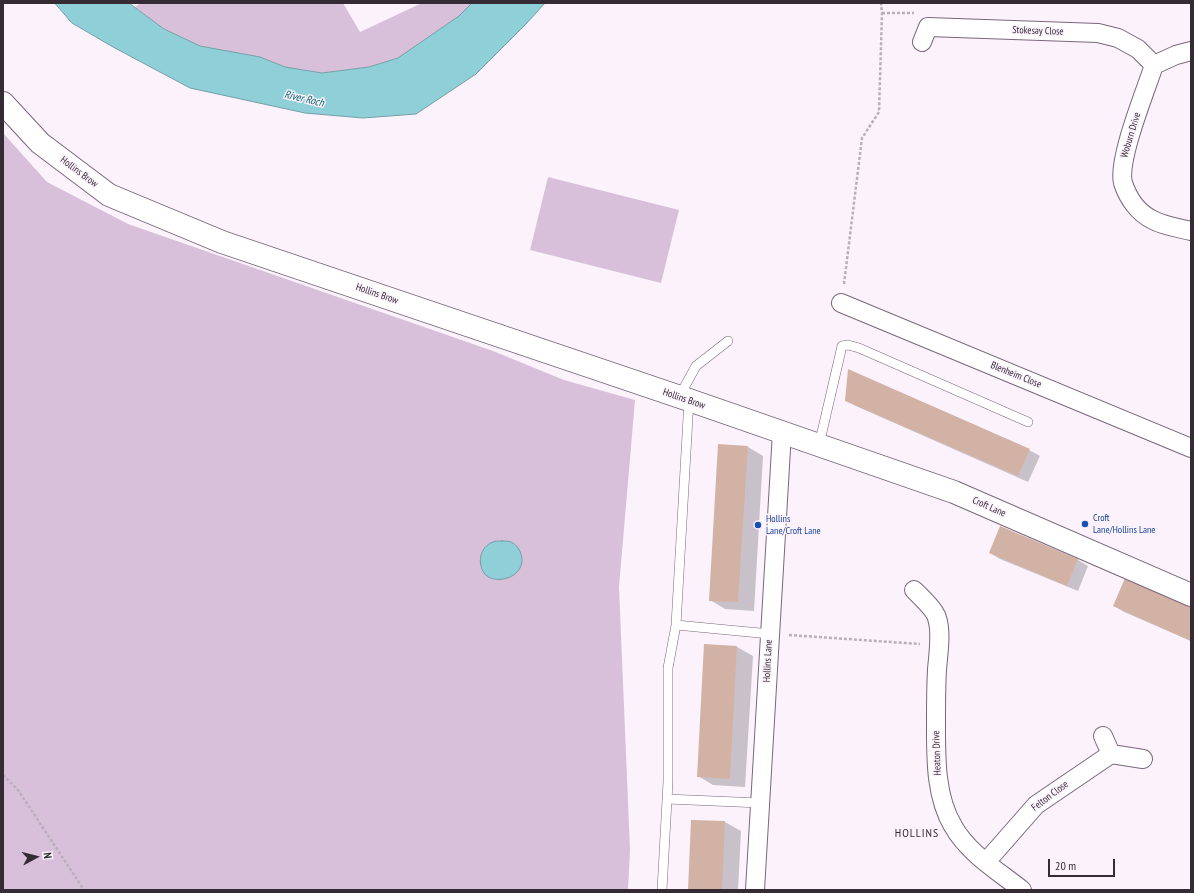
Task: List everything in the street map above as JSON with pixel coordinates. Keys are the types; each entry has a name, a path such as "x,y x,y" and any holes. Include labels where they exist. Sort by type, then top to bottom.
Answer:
{"street":[{"name":"Stokesay Close","path":"925,34 1098,33 1118,38 1138,49 1154,65"},
{"path":"1154,65 1176,55 1191,51"},
{"name":"Woburn Drive","path":"1154,65 1123,161 1123,182 1131,202 1153,220 1191,231"},
{"name":"Hollins Brow","path":"3,103 40,143 110,196 222,242 782,432"},
{"name":"Blenheim Close","path":"841,303 1191,448"},
{"name":"Croft Lane","path":"782,432 954,492 1191,595"},
{"name":"Hollins Lane","path":"754,890 782,432"},
{"name":"Heaton Drive","path":"914,590 937,618 939,632 936,681 936,750 938,780 945,809 952,826 962,839 986,862 1022,890"},
{"path":"1103,736 1111,754 1143,759"},
{"name":"Felton Close","path":"986,862 1036,805 1111,754"}],"lane":[{"path":"662,890 667,799 668,668 676,625 684,399 696,366 728,341"},
{"path":"819,445 842,346 848,345 859,348 1028,422"},
{"path":"676,625 770,634"},
{"path":"667,799 760,803"}],"path":[{"path":"841,303 862,138 879,112 882,13 880,3"},
{"path":"882,13 914,13 925,34"},
{"path":"770,634 938,646"},
{"path":"3,775 18,790 84,890"}],"shaded area":[{"path":"141,3 343,3 360,32 422,3 472,3 459,16 398,58 369,67 322,73 285,67 260,57 200,46 164,29 135,7"},
{"path":"3,133 47,182 128,224 493,351 564,380 635,400 619,587 630,850 628,890 3,890"},
{"path":"548,177 679,210 661,283 530,250"}],"water":[{"name":"River Roch","path":"55,3 129,3 164,29 200,46 260,57 285,67 322,73 369,67 398,58 459,16 472,3 545,3 476,74 416,114 363,118 305,113 190,88 113,47 72,23"},
{"path":"495,541 511,542 517,546 521,553 522,561 517,572 508,578 492,579 484,573 482,569 480,560 481,555 485,547 489,544"}],"building":[{"path":"848,369 1030,449 1018,476 845,401"},
{"path":"718,444 748,446 738,602 709,601"},
{"path":"1000,526 1078,559 1067,586 989,553"},
{"path":"1125,578 1191,607 1191,641 1113,606"},
{"path":"704,644 737,646 730,779 697,777"},
{"path":"691,820 725,821 722,890 688,890"}],"place":[{"name":"Croft Lane/Hollins Lane","path":"1085,524"},
{"name":"Hollins Lane/Croft Lane","path":"758,525"}],"district":[{"name":"HOLLINS","path":"917,834"}]}
